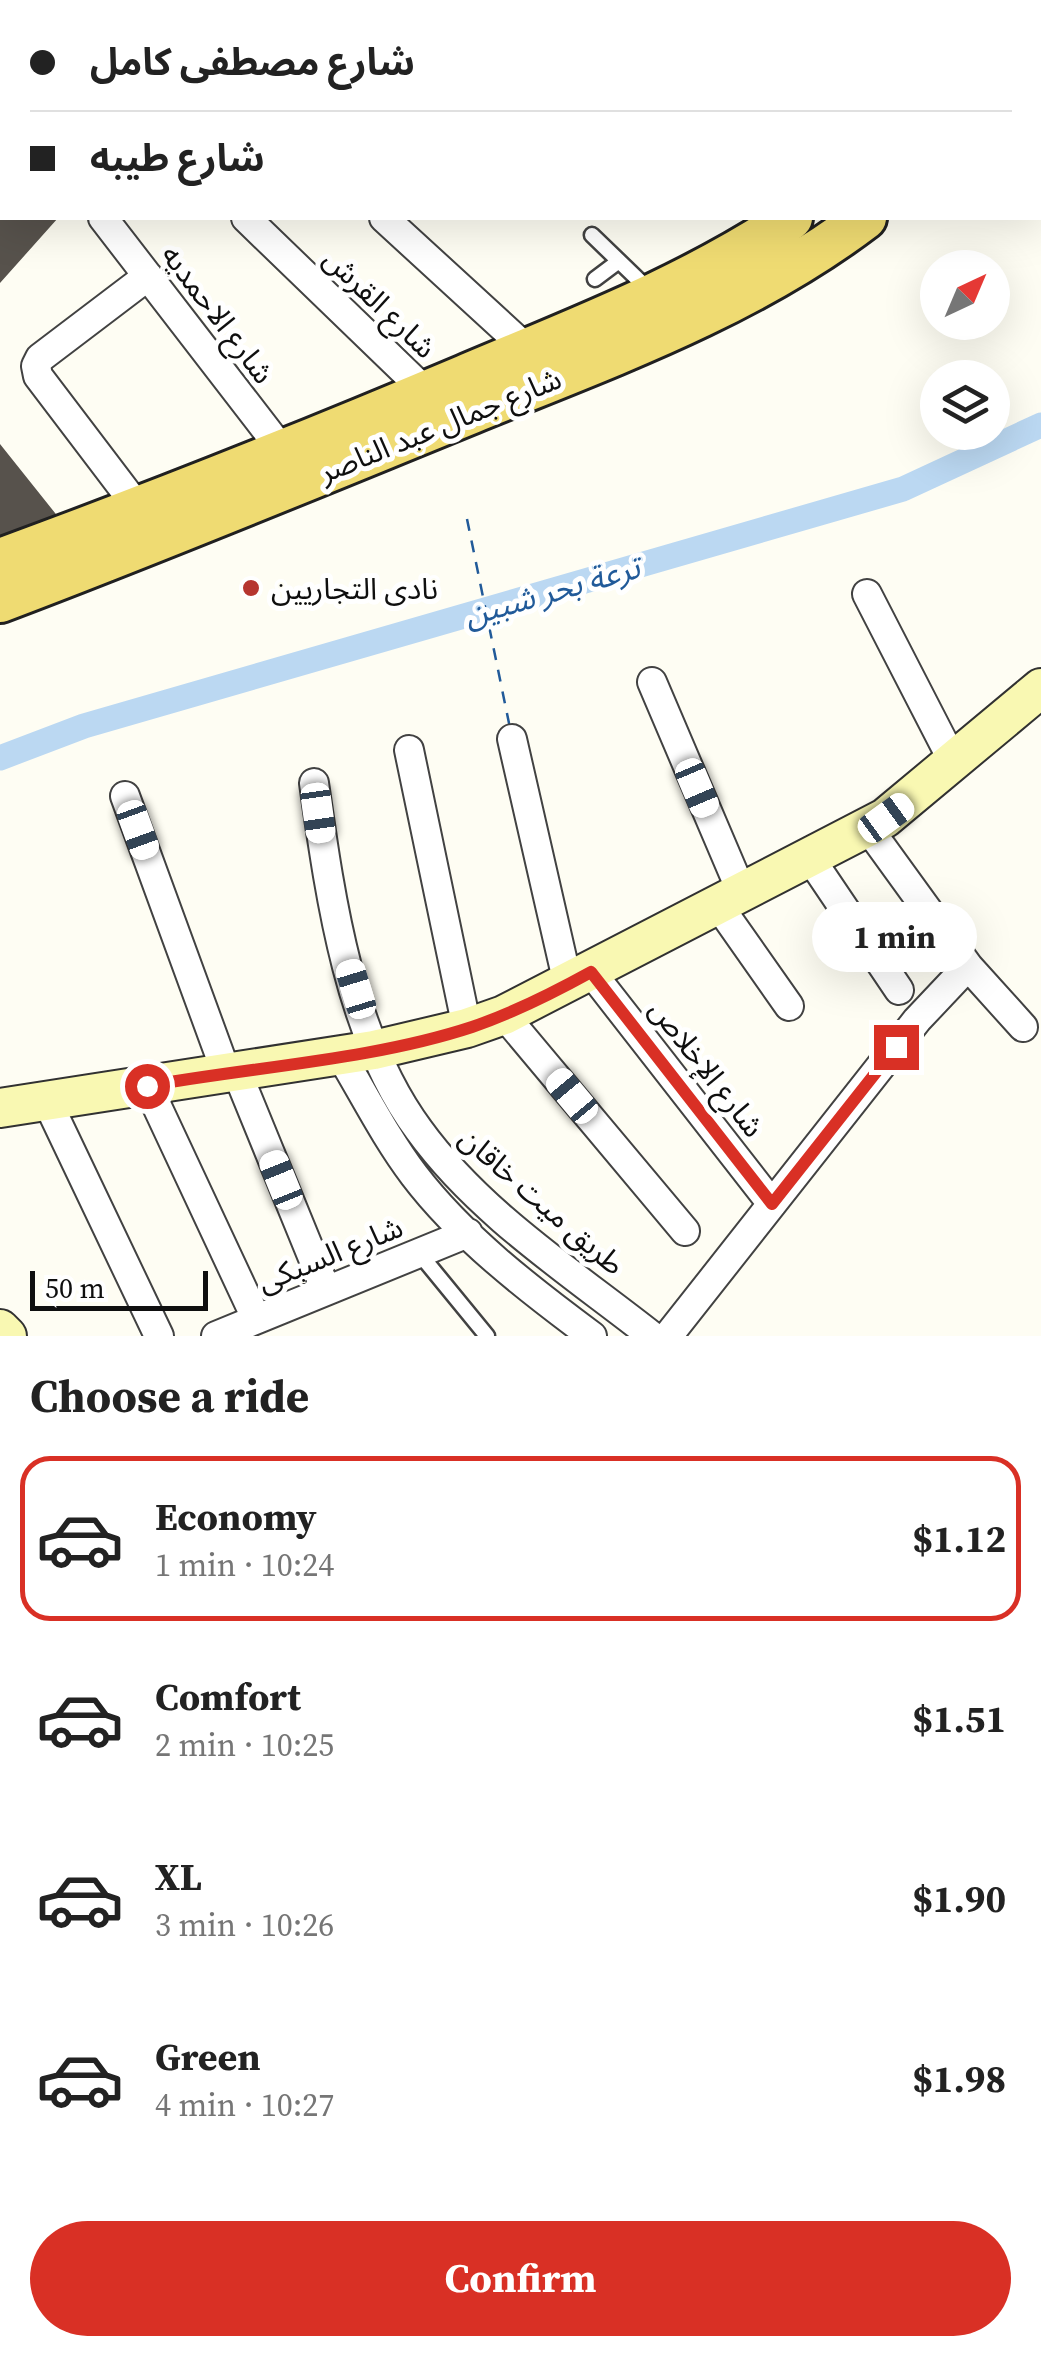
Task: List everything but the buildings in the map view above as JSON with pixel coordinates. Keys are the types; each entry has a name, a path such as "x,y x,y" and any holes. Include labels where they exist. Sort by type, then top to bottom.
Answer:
{"main road":[{"name":"شارع جمال عبد الناصر","path":"0,560 140,510 655,296 750,245 783,220"},
{"name":"شارع جمال عبد الناصر","path":"12,615 106,581 177,533 668,332 780,274 861,220"},
{"path":"0,1108 358,1053 468,1028 504,1014 868,828 906,803 1041,688"},
{"path":"0,1330 7,1336"}],"street":[{"name":"شارع الاحمديه","path":"105,220 282,450"},
{"name":"شارع القرش","path":"248,220 426,392"},
{"path":"386,220 528,350"},
{"path":"140,510 38,376 36,366 40,358 148,276"},
{"path":"866,594 954,763"},
{"path":"652,682 730,899 789,1006"},
{"path":"512,739 579,978"},
{"path":"410,750 468,1028"},
{"path":"314,784 326,872 346,959 358,1053 412,1173 468,1233 592,1336"},
{"path":"125,796 231,1070 326,1290"},
{"path":"868,828 968,966 1023,1027"},
{"path":"810,858 899,990"},
{"path":"668,1336 918,1020 968,966"},
{"name":"شارع الإخلاص","path":"579,978 772,1204"},
{"path":"504,1014 684,1231"},
{"name":"طريق ميت خاقان","path":"358,1053 458,1177 529,1240 652,1336"},
{"path":"147,1086 256,1318"},
{"path":"47,1101 160,1336"},
{"name":"شارع السبكى","path":"216,1336 468,1233"}],"lane":[{"path":"592,235 655,296"},
{"path":"595,280 619,261"},
{"path":"419,1253 487,1336"}],"waterway":[{"name":"ترعة بحر شبين","path":"0,758 84,726 903,489 1041,425"}],"ferry route":[{"path":"467,519 510,728"}],"place":[{"name":"نادى التجاريين","path":"251,588"}],"route":[{"path":"147,1086 341,1056 440,1036 504,1014 591,972 772,1204 896,1047"}]}
